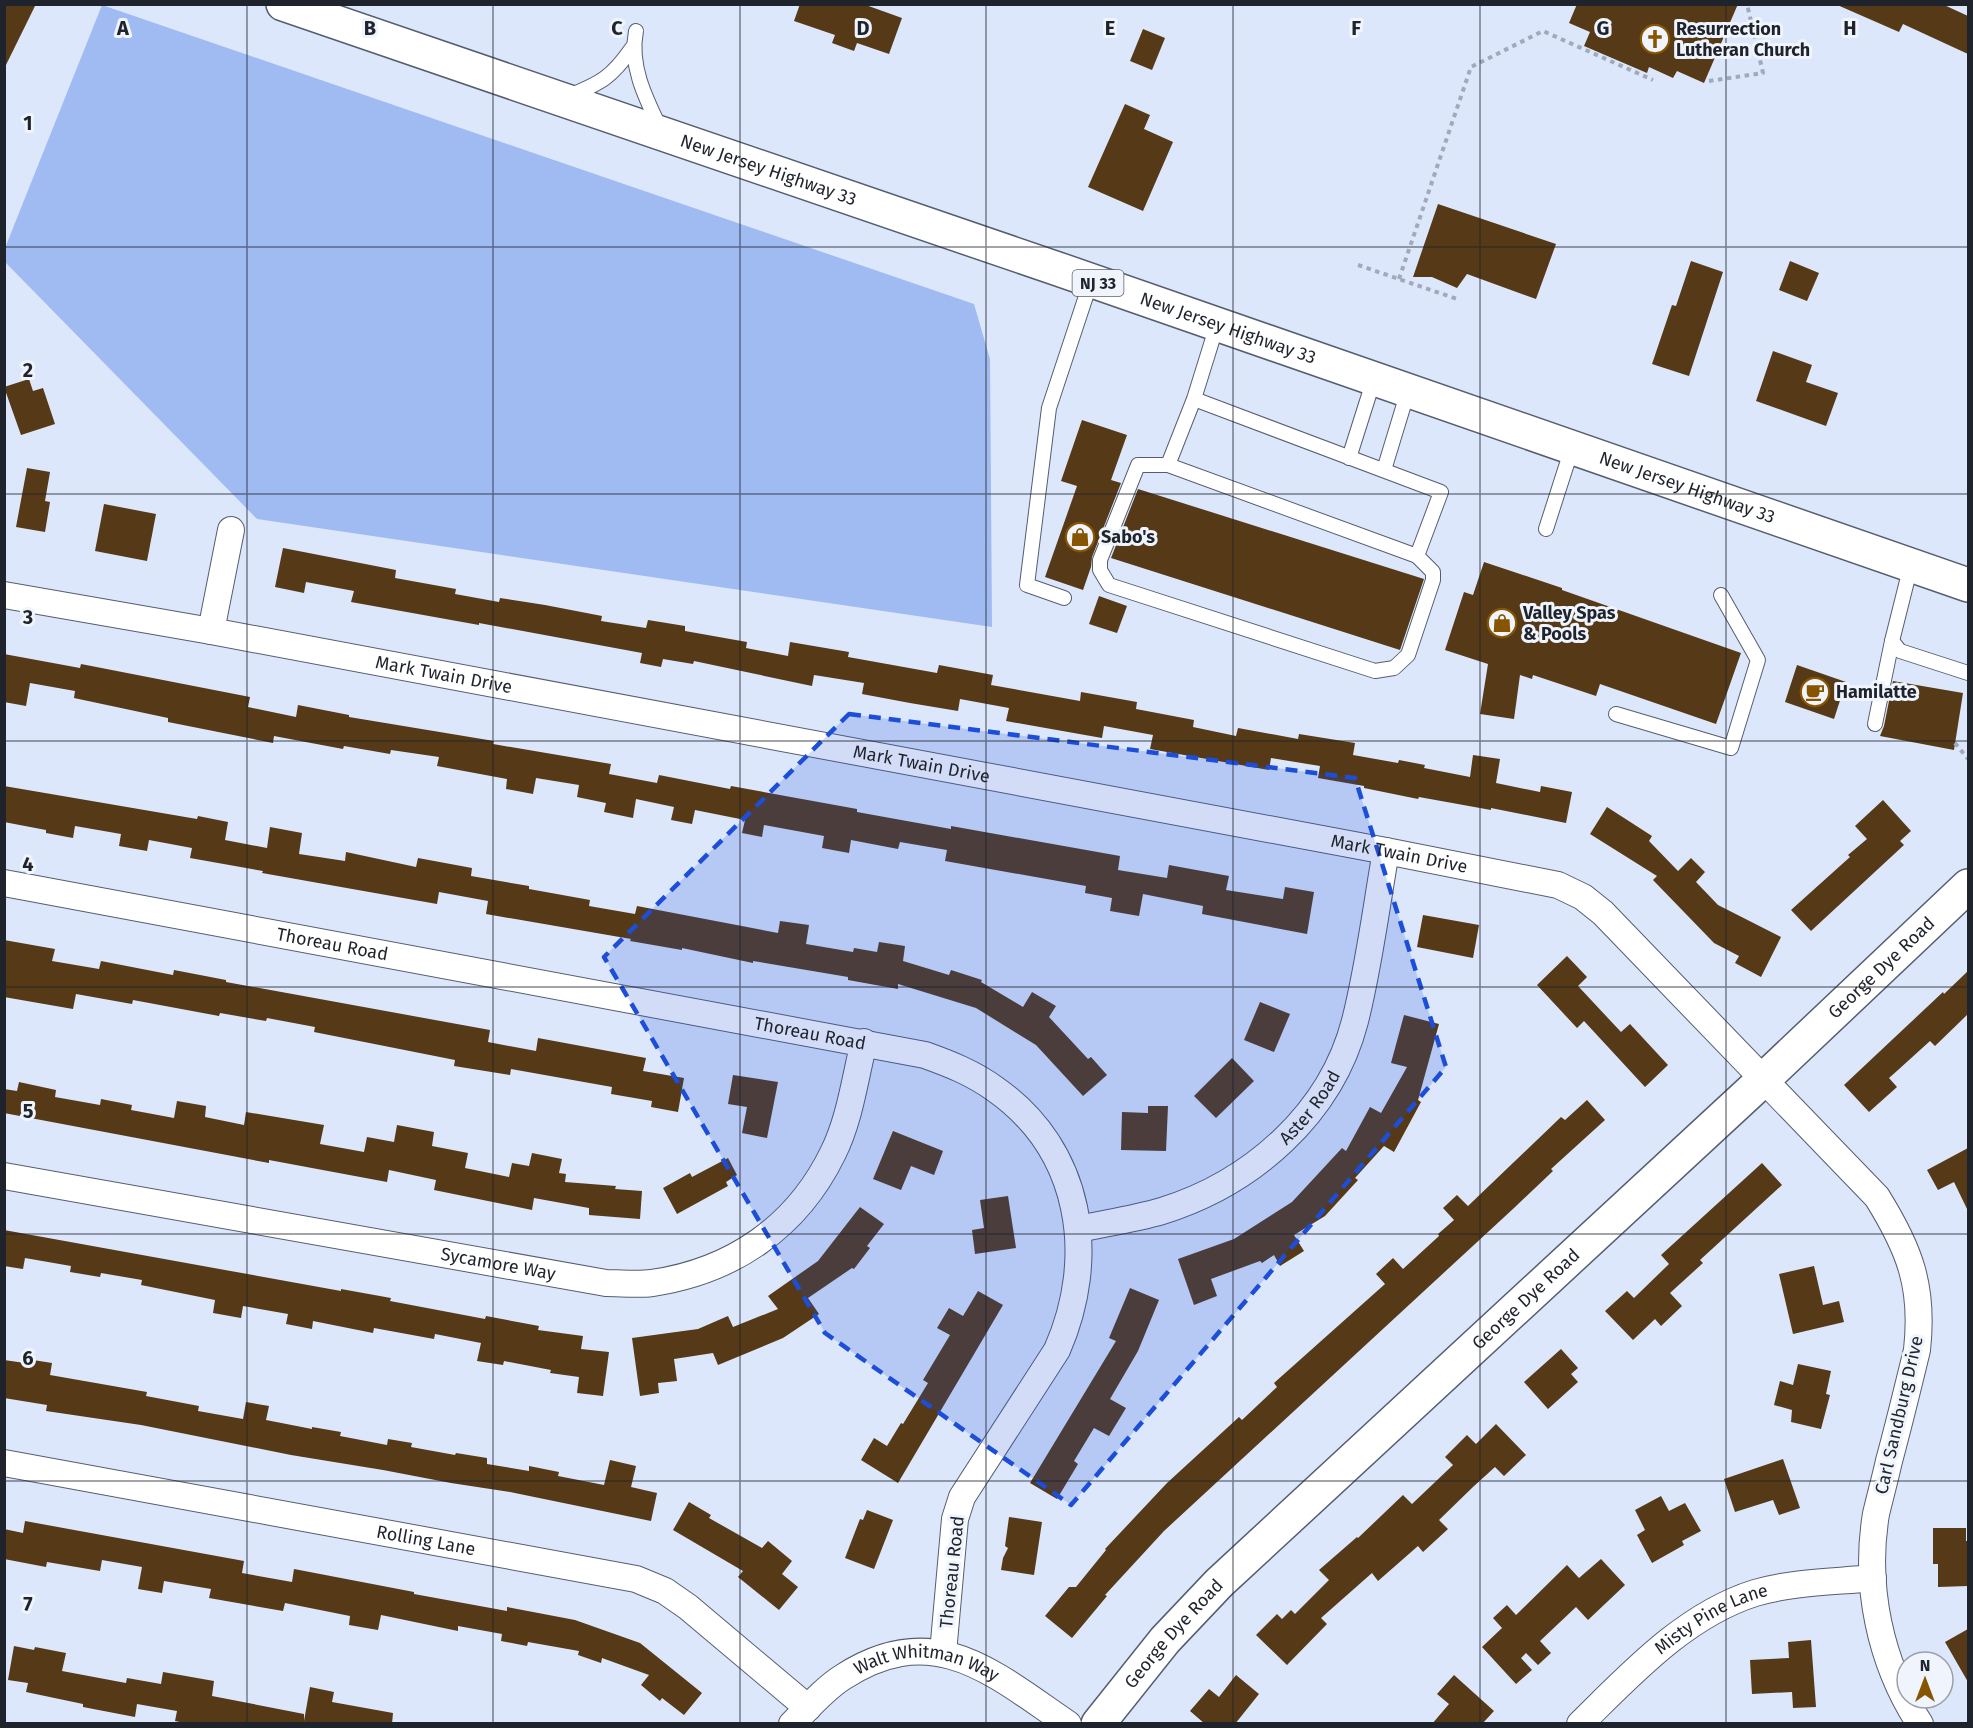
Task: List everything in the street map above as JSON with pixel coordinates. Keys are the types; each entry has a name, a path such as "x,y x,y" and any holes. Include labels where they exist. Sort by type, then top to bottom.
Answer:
{"main road":[{"name":"New Jersey Highway 33","path":"283,4 1968,585"},
{"name":"George Dye Road","path":"1098,1724 1165,1640 1219,1582 1764,1079 1968,886"}],"street":[{"path":"211,632 231,530"},
{"name":"Mark Twain Drive","path":"4,595 1386,851 1558,885 1583,897 1603,913 1764,1079"},
{"name":"Aster Road","path":"1078,1229 1162,1211 1202,1196 1240,1175 1275,1149 1295,1130 1323,1094 1342,1058 1355,1023 1386,851"},
{"name":"Thoreau Road","path":"4,883 864,1042 925,1055 962,1069 995,1089 1025,1115 1047,1142 1062,1171 1074,1205 1080,1261 1076,1294 1065,1333 1057,1350 962,1497 955,1519 943,1653"},
{"name":"Sycamore Way","path":"4,1176 606,1283 649,1283 692,1275 729,1260 759,1242 789,1217 814,1186 834,1152 842,1131 864,1042"},
{"name":"Carl Sandburg Drive","path":"1764,1079 1877,1197 1897,1229 1910,1261 1917,1294 1918,1340 1876,1515 1873,1578 1878,1622 1890,1666 1907,1704 1920,1724"},
{"name":"Rolling Lane","path":"4,1463 636,1579 664,1591 688,1607 800,1716"},
{"name":"Misty Pine Lane","path":"1580,1724 1637,1669 1690,1625 1723,1606 1754,1593 1791,1585 1873,1578"},
{"name":"Walt Whitman Way","path":"800,1716 841,1678 866,1663 890,1655 918,1652 943,1653 972,1662 1068,1724"}],"lane":[{"path":"560,99 597,85 617,69 632,48 636,31"},
{"path":"632,48 638,75 649,106 663,134"},
{"path":"1064,598 1027,585 1048,408 1091,281"},
{"path":"1168,465 1194,399 1217,325"},
{"path":"1349,458 1374,379"},
{"path":"1384,470 1408,391"},
{"path":"1194,399 1441,492 1417,556"},
{"path":"1546,529 1572,448"},
{"path":"1138,465 1168,465 1417,556 1433,572 1433,580 1408,655 1394,668 1375,671 1109,585 1100,570 1100,560 1138,465"},
{"path":"1875,724 1911,565"},
{"path":"1616,714 1731,748 1758,660 1721,595"},
{"path":"1892,641 1900,651 1968,673"}],"path":[{"path":"1709,81 1763,74 1747,4"},
{"path":"1399,279 1470,67 1543,31 1653,80"},
{"path":"1358,265 1460,300"},
{"path":"1955,743 1968,759"}],"highlighted area":[{"path":"849,714 1355,778 1446,1067 1071,1505 825,1333 604,957"}],"shaded area":[{"path":"102,5 974,304 990,359 992,627 257,519 5,262 5,248"}],"building":[{"path":"4,4 36,4 4,69"},
{"path":"800,4 863,4 902,18 889,54 857,43 854,51 832,43 835,35 794,21"},
{"name":"Resurrection Lutheran Church","path":"1577,4 1738,4 1704,83 1677,71 1673,78 1649,67 1647,73 1584,46 1590,32 1569,23"},
{"path":"1835,4 1942,4 1968,16 1968,54 1903,24 1899,32"},
{"path":"1143,29 1165,38 1152,70 1130,61"},
{"path":"1125,104 1150,115 1144,129 1173,142 1143,211 1088,187"},
{"path":"1438,204 1556,244 1536,299 1467,274 1457,288 1432,277 1413,277"},
{"path":"1691,261 1723,272 1689,376 1652,364 1672,305 1676,306"},
{"path":"1790,261 1819,273 1807,301 1779,290"},
{"path":"1773,351 1812,365 1806,382 1838,393 1826,426 1756,401"},
{"path":"29,379 33,391 43,388 55,424 21,435 4,387"},
{"name":"Sabo's","path":"1082,420 1127,435 1111,480 1121,483 1092,557 1083,590 1045,577 1077,486 1061,481"},
{"path":"27,468 50,472 45,501 50,502 45,532 16,527"},
{"path":"1138,489 1424,579 1400,650 1111,558"},
{"path":"104,504 156,514 147,561 95,551"},
{"path":"283,548 396,570 395,578 456,589 455,594 499,602 500,598 545,605 602,616 601,621 646,628 648,620 685,626 685,631 747,642 746,648 788,656 790,642 849,652 848,657 937,673 939,665 993,675 991,685 1080,701 1081,692 1137,702 1136,709 1194,720 1193,727 1236,736 1238,728 1298,739 1299,734 1355,743 1353,755 1398,763 1399,760 1425,765 1424,768 1470,777 1473,755 1500,759 1496,783 1540,792 1541,786 1572,792 1566,823 1491,808 1491,810 1419,797 1418,799 1318,778 1320,766 1271,758 1269,770 1150,749 1153,735 1104,726 1102,738 1006,721 1009,708 960,699 958,711 862,694 864,683 814,675 812,686 694,661 693,664 663,659 661,667 640,663 642,653 351,602 354,591 306,582 304,593 275,587"},
{"path":"1484,562 1741,653 1716,724 1600,684 1596,696 1533,675 1532,679 1520,675 1514,719 1480,714 1488,664 1445,650 1464,592 1473,595"},
{"path":"1099,596 1127,606 1117,633 1089,624"},
{"path":"4,654 80,668 81,664 250,697 248,707 296,717 298,705 349,715 349,717 494,741 493,744 611,764 609,774 657,783 659,775 730,789 731,786 951,829 951,826 1120,856 1118,870 1167,878 1169,865 1229,876 1226,890 1283,899 1285,887 1314,892 1307,934 1202,914 1203,906 1143,894 1139,916 1110,911 1112,898 1085,893 1086,886 945,861 947,850 900,842 898,849 851,840 849,853 822,848 824,836 764,825 762,837 742,833 745,820 695,810 692,824 671,820 674,807 636,799 633,818 604,812 606,803 577,797 579,785 536,778 533,794 506,789 507,779 437,766 439,757 391,750 390,754 344,746 343,749 274,736 273,743 168,722 168,718 74,698 75,691 30,683 26,706 4,702"},
{"name":"Hamilatte","path":"1797,665 1846,682 1834,719 1785,702"},
{"path":"1893,681 1963,693 1954,750 1880,736"},
{"path":"4,786 197,819 198,816 228,822 225,840 267,848 270,827 302,833 299,854 345,861 346,852 416,867 418,858 472,868 471,876 590,900 589,906 635,914 637,906 778,933 780,921 809,925 806,944 853,952 854,948 877,952 879,942 905,946 903,961 949,975 951,970 982,980 981,982 1023,1007 1032,992 1056,1006 1049,1017 1088,1059 1091,1057 1107,1075 1083,1096 1036,1045 976,1008 898,984 898,989 848,980 848,977 753,961 753,963 682,948 682,950 486,914 488,901 439,892 437,904 262,873 263,871 190,858 192,848 149,840 147,851 119,846 121,834 75,826 73,838 46,833 46,830 4,822"},
{"path":"1883,800 1911,831 1900,841 1904,845 1811,931 1791,910 1867,839 1855,826"},
{"path":"1607,807 1652,836 1649,841 1678,871 1691,858 1705,872 1696,882 1718,905 1781,937 1761,977 1735,963 1739,956 1714,943 1653,880 1657,876 1590,834"},
{"path":"1423,915 1479,925 1473,958 1417,947"},
{"path":"4,940 55,949 52,961 99,969 101,961 173,975 174,970 226,980 226,982 490,1030 488,1042 536,1051 538,1038 646,1058 643,1071 684,1078 678,1112 651,1107 652,1101 611,1094 612,1087 511,1069 510,1075 454,1066 455,1060 314,1032 315,1027 267,1018 266,1021 220,1013 219,1016 133,1000 132,1004 76,994 73,1009 4,997"},
{"path":"1567,956 1587,977 1578,986 1621,1032 1630,1024 1668,1065 1645,1087 1584,1021 1577,1028 1537,985"},
{"path":"1968,971 1968,1014 1935,1046 1930,1041 1889,1078 1897,1087 1869,1112 1844,1085"},
{"path":"1260,1002 1290,1014 1274,1052 1244,1040"},
{"path":"1404,1015 1439,1024 1418,1100 1421,1102 1394,1152 1384,1146 1355,1178 1358,1180 1325,1216 1294,1235 1304,1251 1280,1266 1274,1255 1262,1263 1260,1261 1211,1279 1217,1296 1194,1305 1178,1259 1234,1239 1292,1202 1342,1148 1346,1151 1370,1107 1381,1113 1407,1067 1391,1063"},
{"path":"1232,1058 1254,1081 1216,1118 1194,1096"},
{"path":"733,1075 778,1082 767,1138 742,1133 747,1107 728,1104"},
{"path":"19,1082 56,1090 55,1097 100,1105 101,1099 132,1105 131,1110 174,1118 177,1101 206,1106 205,1117 244,1125 246,1112 324,1125 320,1144 364,1152 367,1137 394,1142 397,1125 434,1132 432,1146 468,1153 465,1168 509,1177 512,1163 529,1166 532,1153 562,1159 559,1173 566,1174 565,1182 616,1186 615,1189 642,1191 640,1219 589,1215 589,1208 534,1198 532,1210 434,1190 436,1180 389,1170 387,1182 269,1160 269,1163 4,1113 4,1089 17,1091"},
{"path":"1587,1100 1605,1120 1551,1169 1553,1171 1514,1208 1164,1531 1105,1595 1107,1596 1072,1638 1045,1616 1069,1587 1076,1587 1105,1549 1167,1483 1239,1417 1242,1420 1277,1387 1274,1383 1385,1284 1376,1274 1393,1258 1403,1269 1439,1236 1438,1234 1454,1220 1443,1208 1457,1195 1468,1206 1561,1117 1565,1120"},
{"path":"1148,1106 1168,1106 1166,1151 1121,1150 1122,1112 1148,1113"},
{"path":"893,1131 943,1151 934,1175 911,1166 901,1190 873,1179"},
{"path":"1968,1148 1968,1211 1954,1182 1938,1190 1927,1170"},
{"path":"728,1158 737,1175 726,1182 728,1186 677,1214 663,1188 690,1173 692,1177"},
{"path":"1762,1163 1782,1185 1700,1260 1703,1263 1670,1293 1682,1306 1661,1326 1655,1319 1633,1340 1605,1311 1627,1291 1634,1298 1669,1264 1661,1255"},
{"path":"1008,1196 1016,1248 975,1254 972,1230 984,1228 980,1200"},
{"path":"860,1207 884,1224 867,1246 870,1248 854,1269 852,1268 808,1298 819,1314 783,1338 718,1365 713,1353 674,1359 677,1381 658,1383 659,1393 640,1396 632,1338 698,1329 728,1316 733,1327 778,1309 768,1296 818,1261"},
{"path":"4,1230 391,1298 390,1301 485,1319 486,1316 539,1326 538,1330 583,1336 581,1349 609,1352 603,1396 577,1393 579,1377 550,1373 551,1370 504,1361 503,1365 477,1361 481,1343 435,1334 434,1339 374,1328 373,1333 313,1321 312,1329 286,1324 288,1314 243,1306 241,1318 213,1313 215,1300 141,1285 142,1280 101,1273 100,1277 70,1272 71,1266 25,1258 23,1269 4,1266"},
{"path":"1814,1266 1823,1305 1839,1301 1844,1322 1793,1334 1779,1274"},
{"path":"1130,1288 1159,1300 1138,1351 1110,1399 1126,1408 1109,1436 1094,1428 1074,1461 1078,1464 1057,1499 1030,1483 1116,1341 1109,1338"},
{"path":"978,1291 1003,1305 898,1483 861,1460 874,1438 887,1446 928,1383 923,1380 950,1335 937,1328 949,1308 963,1316"},
{"path":"1561,1349 1578,1368 1571,1374 1578,1382 1548,1409 1524,1382"},
{"path":"4,1360 32,1364 33,1360 52,1363 50,1375 147,1392 146,1396 199,1406 198,1411 243,1419 246,1402 269,1406 266,1420 341,1432 340,1436 387,1445 388,1439 412,1443 411,1447 487,1458 487,1464 529,1471 529,1466 559,1472 558,1476 604,1485 610,1460 636,1466 631,1487 657,1493 651,1521 510,1492 291,1455 141,1425 46,1411 47,1405 4,1398"},
{"path":"1798,1364 1831,1371 1826,1394 1830,1395 1821,1429 1791,1422 1792,1410 1774,1405 1780,1381 1793,1385"},
{"path":"1496,1424 1526,1455 1504,1476 1495,1467 1474,1486 1439,1520 1448,1529 1423,1552 1418,1546 1378,1581 1372,1573 1321,1618 1327,1624 1287,1665 1256,1635 1277,1614 1282,1619 1291,1610 1295,1614 1329,1580 1319,1570 1358,1538 1403,1495 1412,1504 1453,1465 1445,1457 1467,1435 1476,1444"},
{"path":"1783,1459 1800,1508 1779,1515 1773,1500 1735,1512 1724,1479"},
{"path":"1661,1496 1669,1511 1685,1503 1701,1531 1682,1541 1684,1545 1652,1563 1637,1535 1645,1530 1635,1510"},
{"path":"689,1502 711,1515 709,1518 762,1548 768,1541 792,1561 782,1574 798,1587 779,1610 738,1577 743,1571 673,1530"},
{"path":"867,1510 893,1520 874,1569 845,1558 860,1519 863,1520"},
{"path":"1009,1517 1042,1522 1034,1575 1001,1570 1008,1548 1005,1546"},
{"path":"25,1521 244,1561 242,1573 292,1582 294,1569 507,1611 507,1607 575,1620 640,1643 702,1693 684,1715 662,1698 660,1701 641,1685 649,1675 602,1658 601,1663 578,1655 579,1651 528,1642 527,1646 501,1641 502,1634 458,1626 458,1631 381,1615 378,1630 349,1625 350,1616 285,1603 283,1611 209,1598 211,1589 164,1581 162,1593 138,1589 142,1567 102,1560 100,1571 47,1562 46,1567 4,1559 4,1529 23,1533"},
{"path":"1933,1528 1966,1528 1968,1586 1938,1587 1938,1564 1933,1564"},
{"path":"1601,1559 1625,1585 1588,1620 1576,1607 1540,1641 1551,1653 1538,1665 1526,1653 1521,1658 1532,1670 1516,1684 1482,1647 1502,1628 1493,1618 1507,1605 1516,1615 1567,1565 1579,1578"},
{"path":"1968,1629 1968,1682 1955,1659 1955,1650 1950,1650 1945,1642"},
{"path":"1811,1640 1816,1707 1793,1708 1792,1692 1752,1694 1750,1660 1789,1658 1788,1642"},
{"path":"14,1646 34,1650 35,1647 66,1653 62,1671 126,1683 127,1678 161,1684 163,1672 214,1681 212,1696 304,1714 304,1721 310,1687 334,1692 332,1702 393,1713 392,1724 189,1724 175,1721 177,1711 137,1704 135,1717 83,1707 83,1704 26,1692 28,1683 8,1680"},
{"path":"1236,1675 1259,1694 1235,1724 1205,1724 1190,1711 1209,1689 1219,1697"},
{"path":"1454,1675 1494,1711 1482,1724 1432,1724 1449,1704 1437,1694"}],"place":[{"name":"Resurrection Lutheran Church","path":"1655,39"},
{"name":"Sabo's","path":"1080,537"},
{"name":"Valley Spas & Pools","path":"1502,623"},
{"name":"Hamilatte","path":"1815,692"}]}
